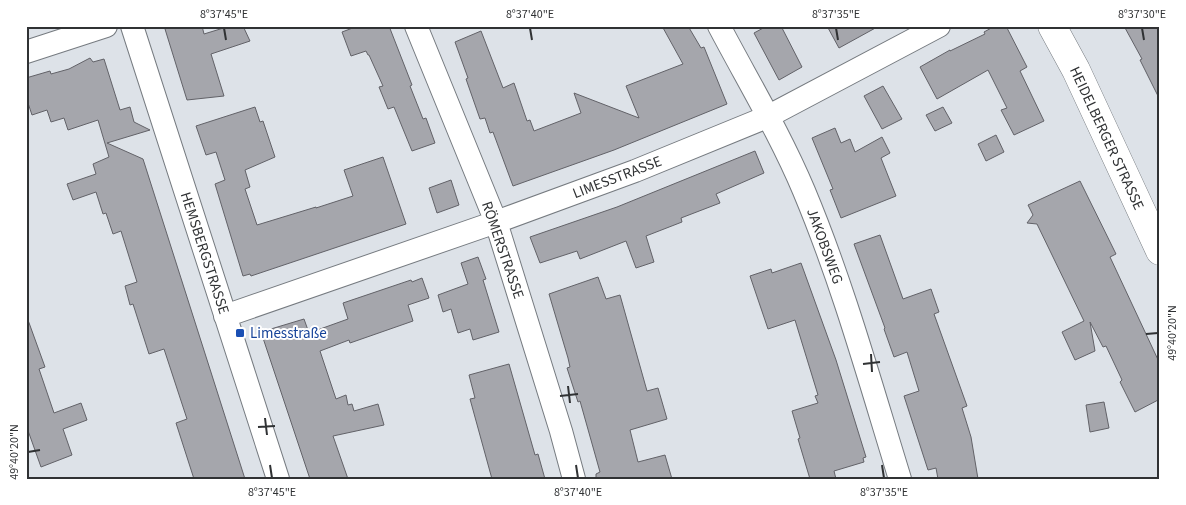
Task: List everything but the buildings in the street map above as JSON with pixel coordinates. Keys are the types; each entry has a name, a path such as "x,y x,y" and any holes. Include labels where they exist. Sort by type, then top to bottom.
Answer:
{"street":[{"path":"26,52 106,26"},
{"name":"HEMSBERGSTRASSE","path":"132,26 278,479"},
{"name":"RÖMERSTRASSE","path":"416,26 496,222 574,479"},
{"name":"JAKOBSWEG","path":"719,26 768,117 804,191 833,266 900,479"},
{"name":"LIMESSTRASSE","path":"225,316 635,172 768,117 939,26"},
{"name":"HEIDELBERGER STRASSE","path":"1052,26 1076,70 1160,251"}],"place":[{"name":"Limesstraße","path":"240,333"}]}
